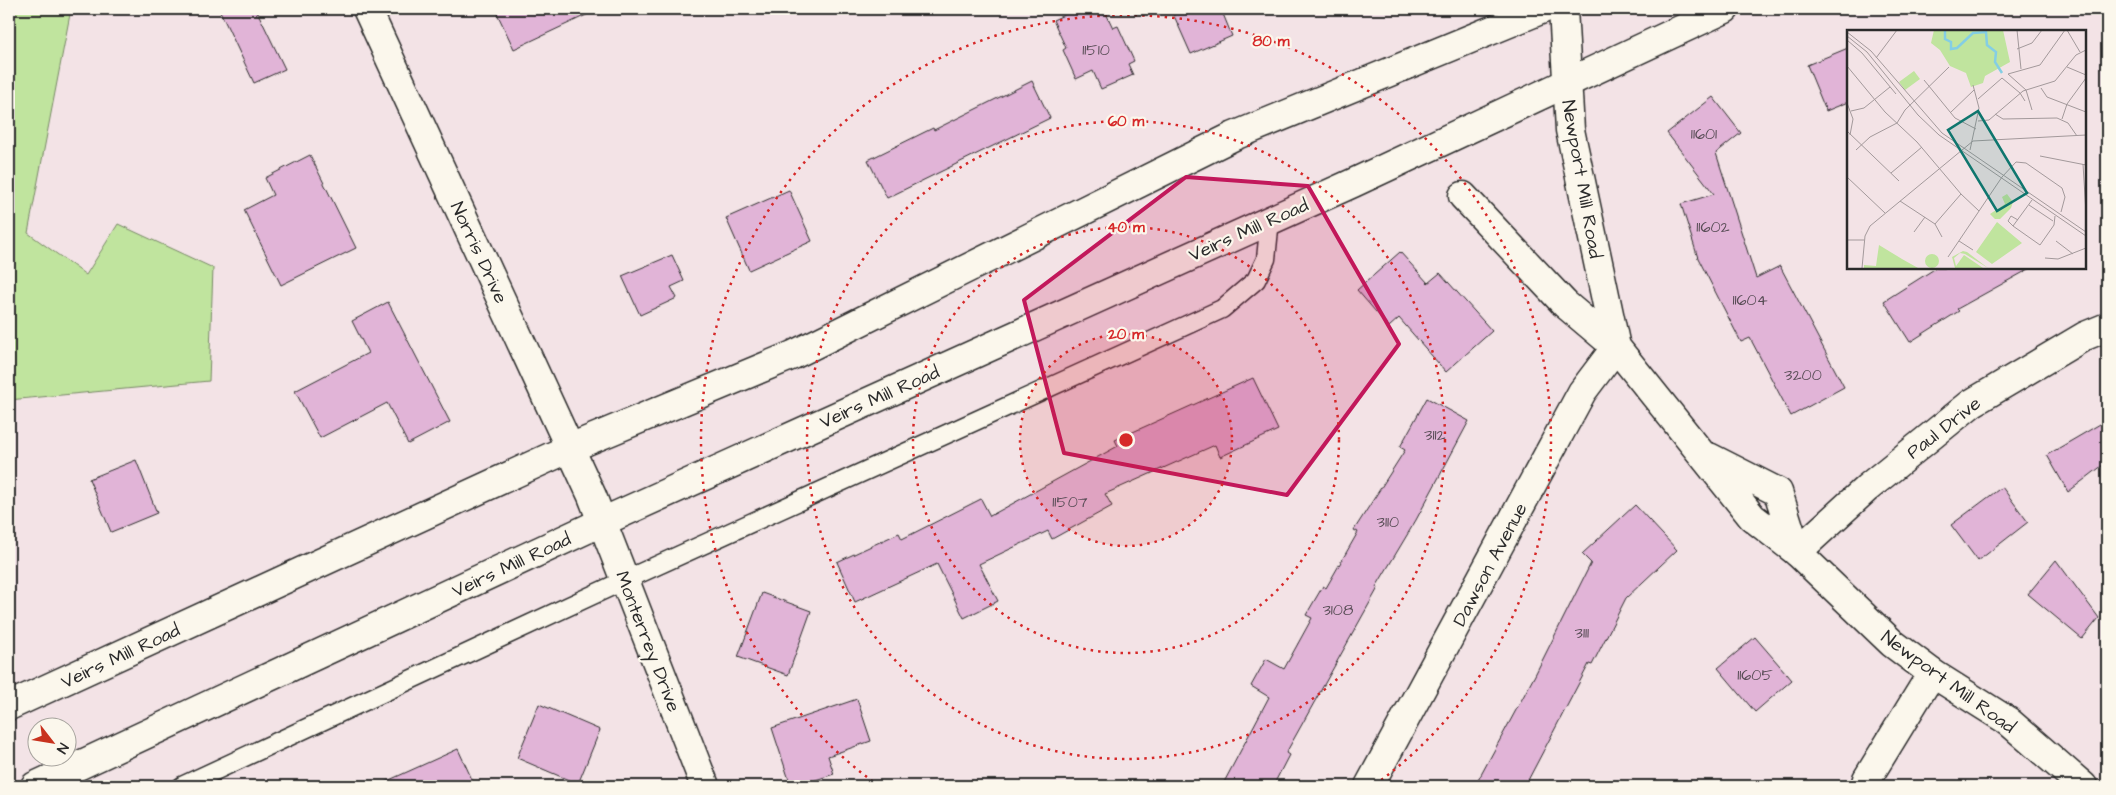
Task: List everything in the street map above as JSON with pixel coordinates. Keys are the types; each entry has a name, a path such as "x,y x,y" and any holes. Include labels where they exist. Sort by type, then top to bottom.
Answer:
{"main road":[{"name":"Norris Drive","path":"368,9 592,496"},
{"name":"Veirs Mill Road","path":"9,706 570,448 793,355 1234,136 1543,9"},
{"name":"Newport Mill Road","path":"1562,9 1570,130 1616,347"},
{"name":"Veirs Mill Road","path":"35,786 602,522 1452,138 1566,82 1725,9"},
{"name":"Newport Mill Road","path":"1463,196 1565,304 1616,347 1752,517 1797,552 1892,643 1932,673 2008,722 2083,786"},
{"name":"Paul Drive","path":"1797,552 1867,488 1972,403 2085,336 2107,327"},
{"name":"Dawson Avenue","path":"1369,786 1582,392 1616,347"},
{"name":"Monterrey Drive","path":"592,496 705,786"},
{"path":"1865,786 1867,778 1932,673"}],"lane":[{"path":"182,786 625,580 1222,309 1256,280 1266,259 1270,220"}],"highlighted area":[{"path":"1186,177 1308,186 1399,344 1287,495 1064,453 1024,300"}],"green space":[{"path":"9,9 71,9 28,233 86,275 118,224 213,268 209,381 9,400"}],"building":[{"path":"219,9 256,9 285,69 254,83"},
{"path":"495,9 599,9 514,49"},
{"path":"1077,9 1104,9 1113,28 1118,26 1134,61 1128,64 1133,75 1101,89 1093,71 1076,79 1063,50 1066,48 1053,20"},
{"path":"1171,9 1221,9 1232,36 1191,54"},
{"path":"1847,48 1847,102 1826,111 1807,65"},
{"path":"1032,81 1050,118 887,198 868,160 933,128 934,130"},
{"path":"1713,97 1741,133 1716,153 1756,278 1780,266 1844,387 1791,416 1750,338 1741,342 1698,258 1681,204 1714,194 1667,133"},
{"path":"310,155 356,248 281,285 244,210 273,195 265,178"},
{"path":"789,190 812,241 749,270 726,218"},
{"path":"1400,252 1428,283 1440,273 1492,331 1446,372 1399,318 1389,327 1357,290"},
{"path":"672,255 684,281 671,287 677,298 640,315 622,276"},
{"path":"1934,269 2029,269 1957,309 1959,311 1910,342 1884,301"},
{"path":"388,302 450,422 408,444 387,403 320,438 295,391 368,353 352,321"},
{"path":"1253,378 1278,430 1220,457 1215,445 1105,494 1112,506 1052,539 1048,531 979,564 998,601 964,618 937,564 855,602 837,562 899,533 902,539 981,499 990,516 1118,446 1115,440"},
{"path":"1427,398 1469,421 1286,753 1289,755 1273,786 1222,786 1269,697 1251,686 1266,659 1284,669 1312,618 1306,615 1323,586 1326,588 1358,532 1354,530 1405,450 1400,447"},
{"path":"2107,420 2107,462 2068,492 2047,455"},
{"path":"136,460 157,513 111,532 89,479"},
{"path":"2002,487 2028,522 1978,561 1951,525"},
{"path":"1635,505 1677,550 1626,598 1592,665 1589,664 1525,786 1475,786 1535,675 1591,563 1582,554"},
{"path":"2056,560 2099,618 2082,639 2028,594"},
{"path":"762,593 811,611 788,675 738,657"},
{"path":"1755,637 1792,680 1755,712 1718,668"},
{"path":"857,699 871,741 828,756 834,774 797,786 791,786 772,728"},
{"path":"539,704 600,730 578,784 517,758"},
{"path":"458,749 475,786 376,786"}]}
